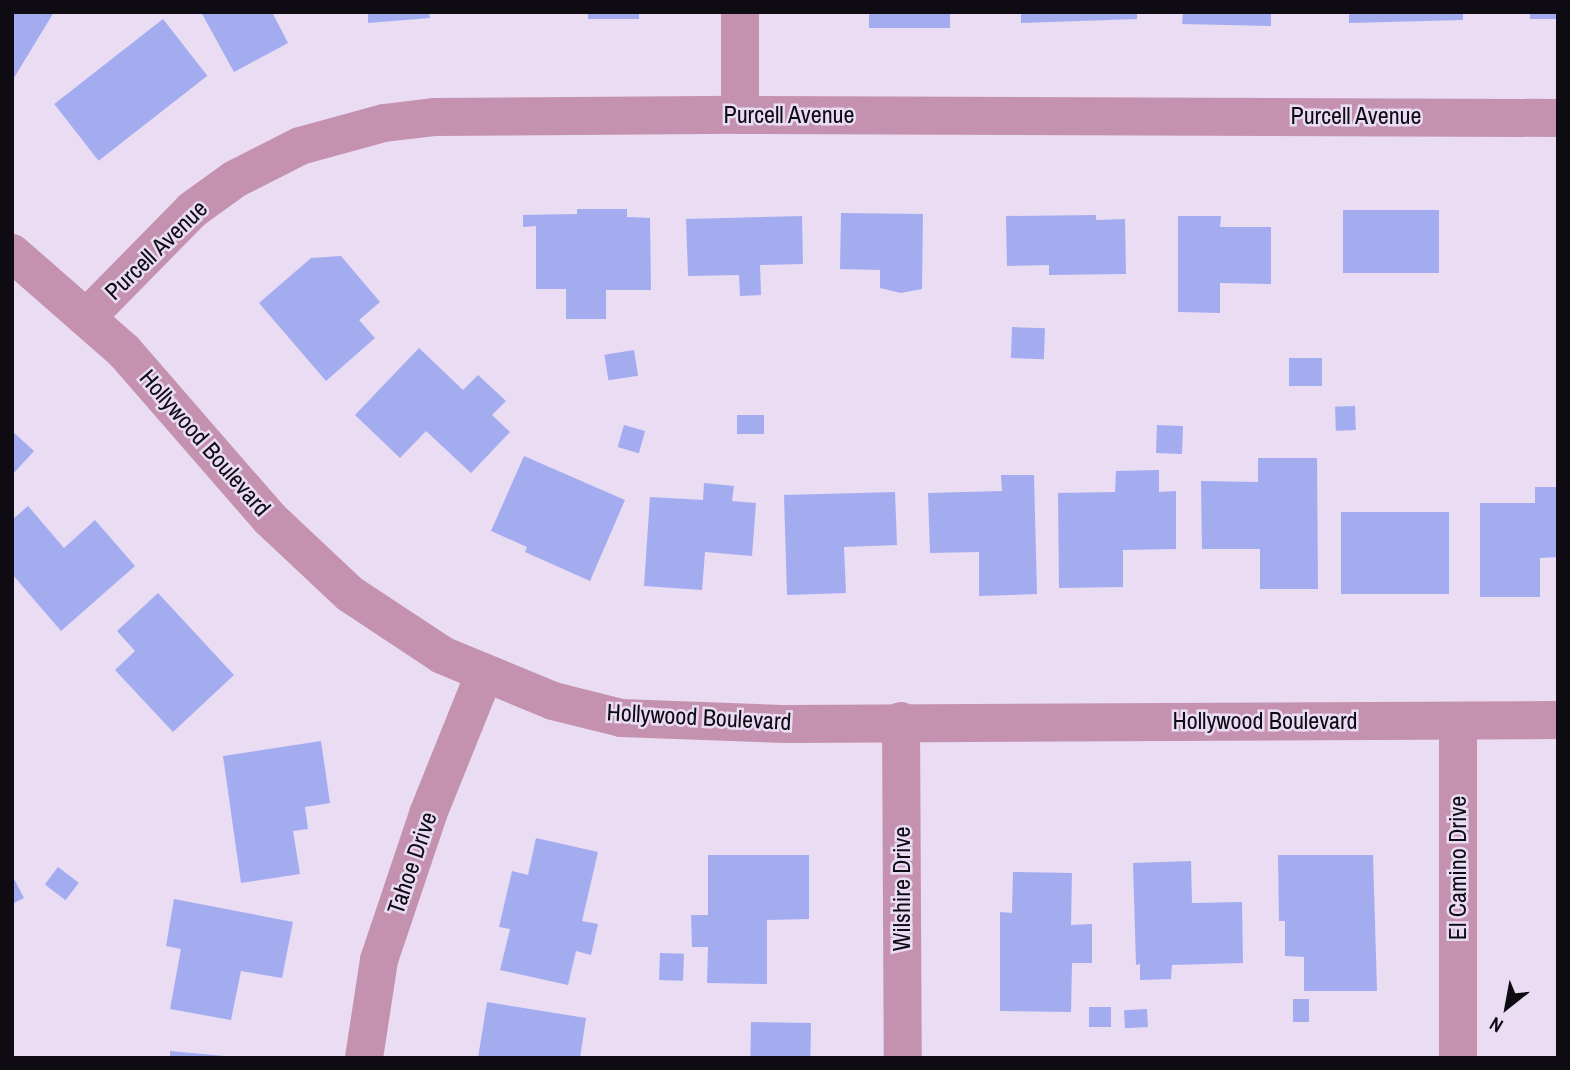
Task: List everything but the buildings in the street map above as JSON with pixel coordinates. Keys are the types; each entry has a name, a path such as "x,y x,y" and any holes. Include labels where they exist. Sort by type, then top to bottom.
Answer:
{"street":[{"path":"740,12 740,115"},
{"name":"Purcell Avenue","path":"88,317 192,210 235,178 334,134 434,117 740,115 1558,118"},
{"name":"Hollywood Boulevard","path":"12,253 88,317 175,405 269,518 316,565 395,626 484,675 553,701 621,718 788,724 901,721 1558,720"},
{"name":"Tahoe Drive","path":"364,1058 379,960 428,814 484,675"},
{"name":"Wilshire Drive","path":"901,721 903,1058"},
{"name":"El Camino Drive","path":"1458,721 1458,1058"}]}
